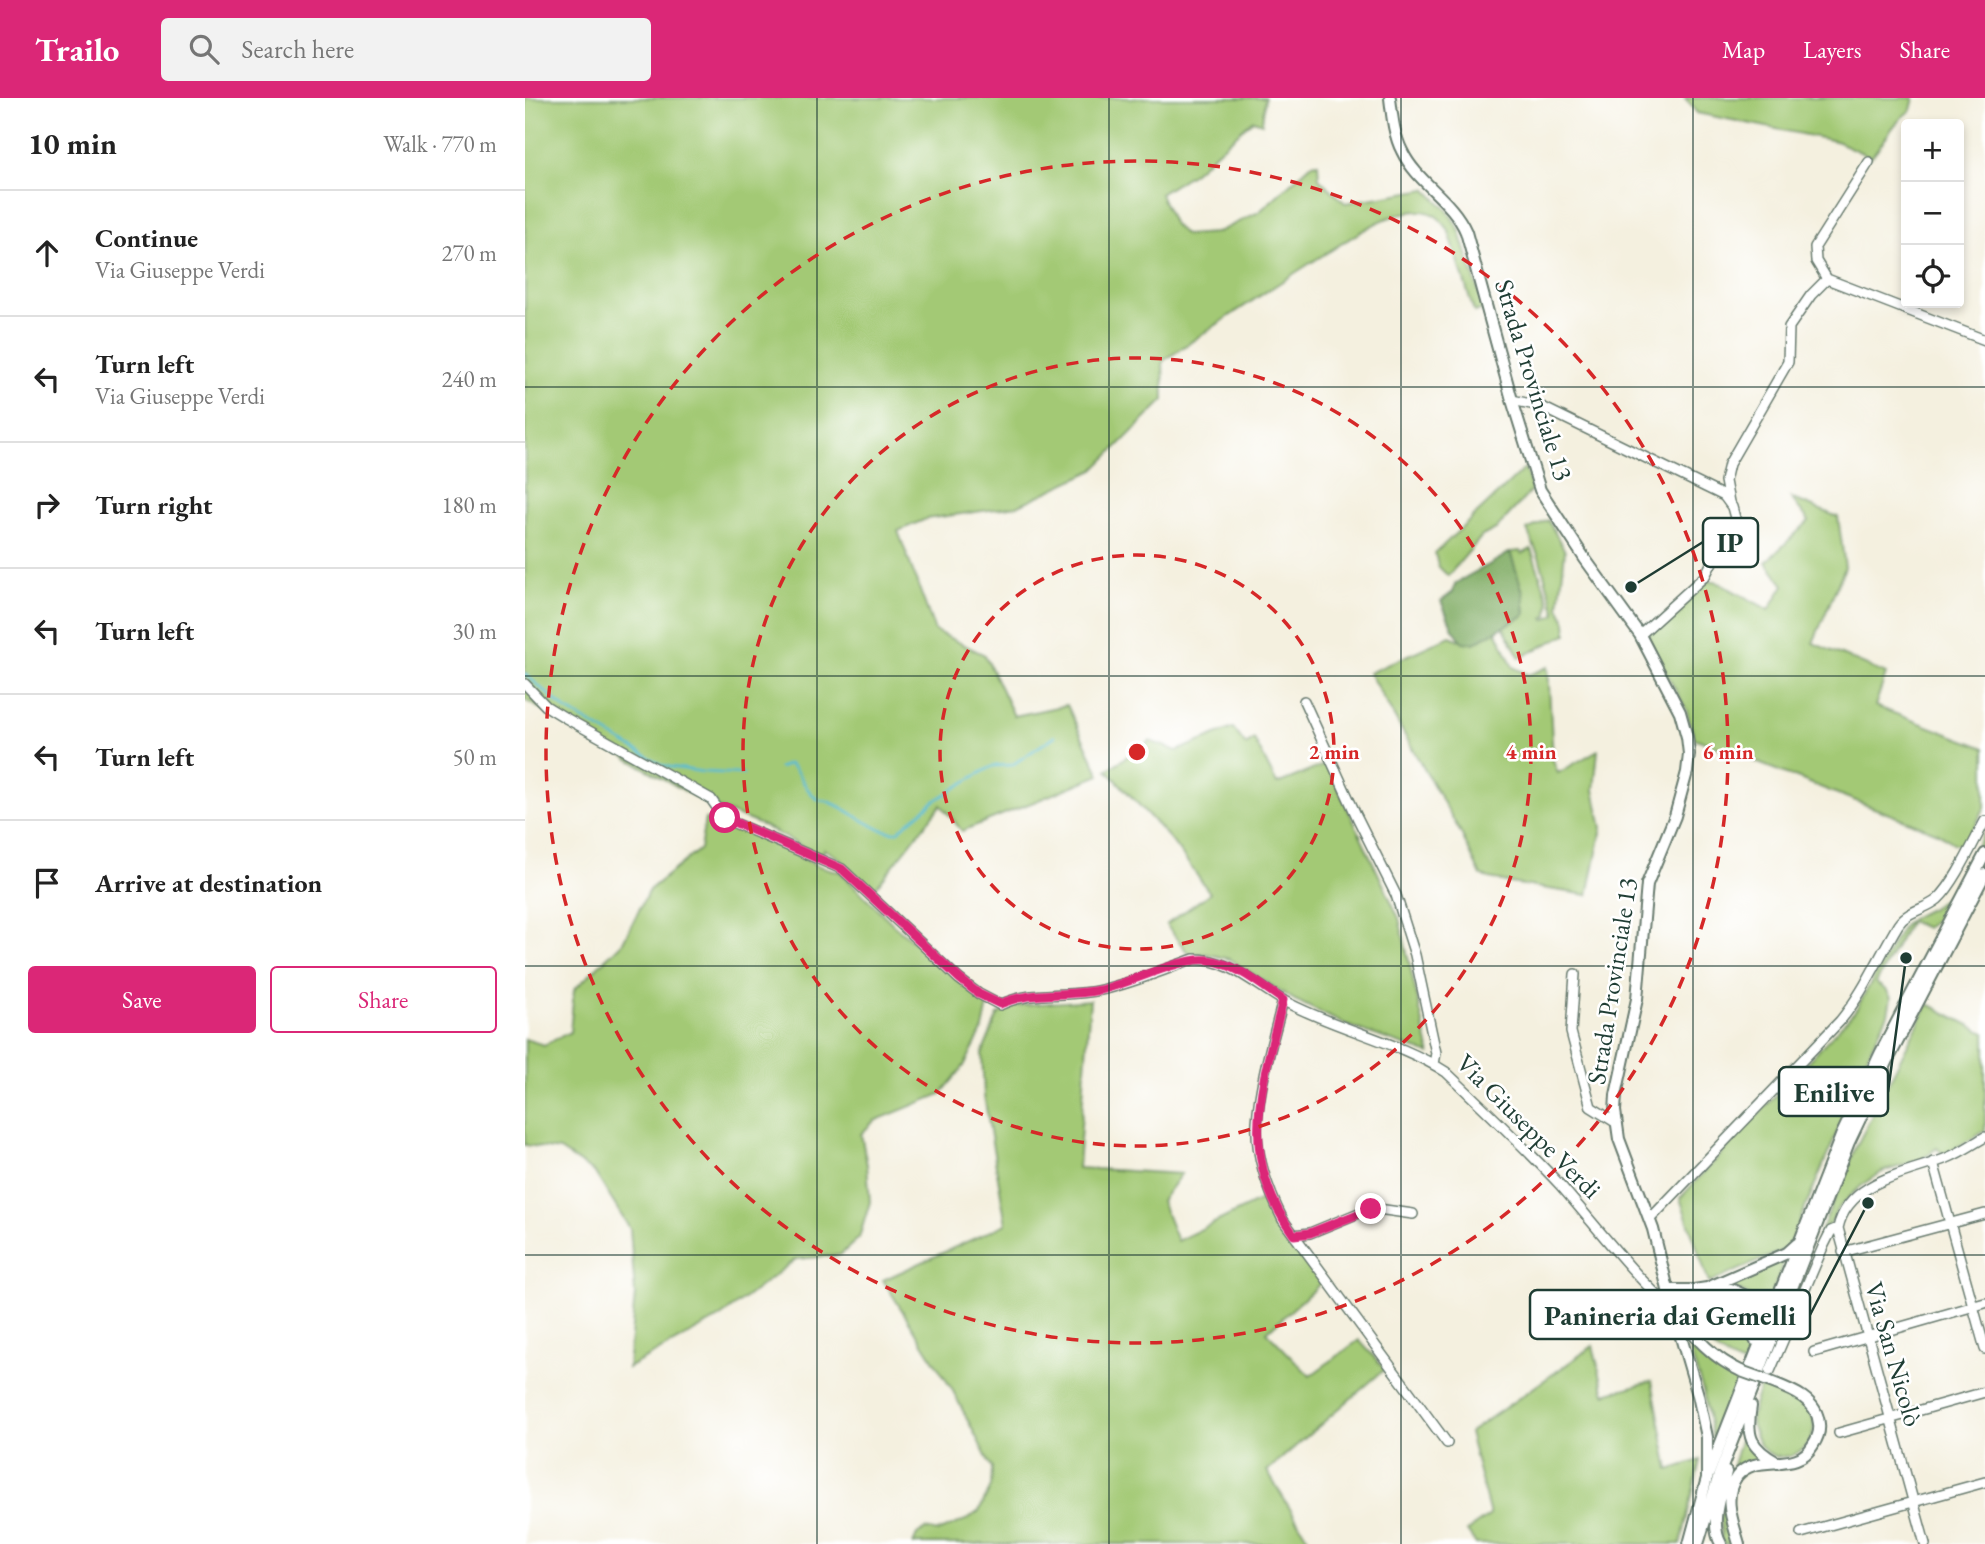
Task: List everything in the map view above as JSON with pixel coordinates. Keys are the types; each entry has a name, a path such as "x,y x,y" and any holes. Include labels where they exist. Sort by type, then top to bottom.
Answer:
{"main road":[{"name":"Strada Provinciale 13","path":"1391,98 1397,138 1402,152 1420,176 1450,206 1466,232 1512,400 1540,490 1585,559 1640,635 1680,712 1687,737 1689,754 1675,816 1647,884 1637,999 1616,1095 1615,1122 1650,1219 1698,1395 1705,1427 1707,1478"},
{"path":"1699,1544 1719,1475 1756,1374 1798,1242 1841,1136 1869,1076 1985,854"},
{"path":"1689,1544 1707,1478 1756,1374 1866,1103 1985,874"},
{"path":"1668,1290 1707,1288 1787,1253 1798,1242"},
{"path":"1691,1332 1692,1311 1707,1288"},
{"path":"1695,1305 1708,1293 1723,1288 1738,1291 1754,1306 1758,1321 1756,1374 1748,1422 1749,1434 1760,1452 1778,1463"},
{"path":"1673,1310 1712,1354 1803,1397 1816,1414 1819,1424 1812,1447 1795,1461 1752,1465 1737,1477 1732,1486 1729,1506 1739,1544"},
{"path":"1721,1544 1715,1532 1715,1522 1734,1438"}],"street":[{"path":"1869,162 1815,247 1817,261 1827,279 1985,340"},
{"path":"1640,635 1705,576 1716,560 1735,518 1725,481 1729,464 1788,362 1789,327 1811,295 1827,279"},
{"path":"1512,400 1540,407 1724,496 1729,502"},
{"name":"Via Giuseppe Verdi","path":"525,684 546,706 564,718 711,799 725,818 842,869 960,979 979,994 1000,1004 1011,999 1032,996 1099,990 1194,959 1220,962 1283,1000 1332,1024 1434,1064 1446,1072 1512,1135 1653,1292 1673,1310"},
{"path":"1304,701 1396,895 1415,954 1436,1053 1434,1064"},
{"path":"1650,1219 1840,1021 1862,991 1898,925 1909,914 1930,905 1943,893 1985,821"},
{"path":"1575,974 1571,1032 1591,1107 1615,1122"},
{"path":"1283,1000 1257,1121 1259,1154 1271,1197 1283,1220 1447,1443"},
{"path":"1756,1374 1804,1293 1827,1239 1831,1231 1838,1228 1847,1205 1871,1186 1949,1157 1985,1136"},
{"path":"1933,1163 1985,1349"},
{"path":"1294,1235 1310,1233 1371,1209 1413,1214"},
{"path":"1843,1252 1985,1214"},
{"name":"Via San Nicolò","path":"1838,1228 1925,1544"},
{"path":"1653,1292 1668,1290"},
{"path":"1814,1352 1985,1303"},
{"path":"1839,1433 1985,1392"},
{"path":"1801,1533 1985,1482"}],"green space":[{"path":"525,98 1265,98 1262,123 1253,120 1193,173 1160,194 1174,225 1185,235 1216,233 1259,212 1312,164 1318,163 1319,178 1345,203 1426,189 1447,210 1459,229 1484,309 1474,312 1448,229 1442,221 1431,213 1422,211 1393,216 1369,227 1304,267 1163,361 1164,400 1094,470 1017,506 926,519 898,531 935,631 985,655 1014,716 1067,705 1100,775 962,831 941,805 873,891 839,858 824,849 823,853 812,852 764,826 708,804 525,700"},
{"path":"1685,98 1914,98 1911,110 1894,126 1871,157 1836,141 1697,113"},
{"path":"1525,468 1532,490 1496,529 1482,536 1448,576 1438,566 1435,553"},
{"path":"1791,498 1838,517 1845,567 1813,643 1886,674 1875,706 1985,748 1985,807 1966,843 1955,844 1938,833 1694,738 1686,709 1648,640 1650,632 1663,616 1707,581 1715,581 1769,610 1784,585 1766,562 1809,521"},
{"path":"1548,520 1565,551 1559,606 1566,622 1567,634 1520,658 1503,626 1525,615 1523,592 1510,552 1520,551 1522,554 1531,549 1549,602 1548,615 1544,618 1545,620 1556,614 1539,557 1527,530"},
{"path":"1510,552 1523,592 1525,615 1474,643 1463,642 1453,629 1441,601 1453,592 1455,584"},
{"path":"1496,630 1513,667 1528,675 1548,667 1553,760 1558,773 1598,750 1594,790 1602,828 1588,895 1481,876 1461,833 1369,673 1450,636 1469,642"},
{"path":"1233,728 1246,745 1254,739 1277,784 1327,764 1399,918 1430,1054 1346,1025 1295,1000 1229,959 1188,953 1166,925 1210,893 1171,840 1107,770 1150,741 1177,751"},
{"path":"705,819 753,834 819,866 840,872 894,925 988,1005 983,1029 964,1066 941,1094 874,1121 861,1134 870,1202 859,1238 840,1255 796,1259 719,1318 628,1368 635,1294 630,1229 595,1173 560,1150 525,1145 525,1039 544,1045 570,1032 574,990 623,942 649,890 700,849"},
{"path":"1985,831 1985,839 1941,915 1926,928 1910,921 1876,983 1887,991 1891,998 1888,1014 1853,1084 1844,1116 1790,1244 1784,1250 1709,1283 1680,1198 1855,1011 1903,926 1911,919 1947,896"},
{"path":"1090,1000 1078,1168 1181,1174 1161,1201 1177,1241 1265,1198 1278,1222 1322,1282 1267,1332 1310,1376 1359,1340 1385,1369 1267,1471 1311,1543 1309,1544 913,1544 917,1535 926,1529 938,1532 968,1519 979,1511 991,1487 992,1468 953,1391 883,1280 1006,1224 984,1096 982,1054 998,1015 1011,1006"},
{"path":"1928,1004 1985,1033 1985,1131 1949,1152 1942,1153 1937,1148 1920,1160 1882,1172 1860,1187 1837,1209 1822,1243 1817,1241 1856,1147"},
{"path":"1786,1257 1761,1322 1757,1305 1749,1295 1720,1286"},
{"path":"1733,1292 1750,1304 1755,1325 1744,1365 1716,1350 1702,1336 1697,1325 1701,1307 1710,1297 1718,1293"},
{"path":"1683,1329 1708,1357 1739,1376 1714,1444 1703,1391"},
{"path":"1593,1346 1605,1394 1652,1381 1669,1470 1700,1460 1681,1544 1476,1544 1467,1531 1490,1515 1469,1433"},
{"path":"1761,1385 1797,1399 1812,1415 1814,1428 1810,1440 1801,1450 1789,1456 1777,1457 1765,1451 1756,1437 1751,1418"},
{"path":"1744,1427 1746,1436 1763,1459 1727,1485"},
{"path":"1724,1507 1735,1544 1724,1544 1721,1539 1721,1508"}],"waterway":[{"path":"525,674 565,709 664,766 743,774"},
{"path":"779,768 789,764 812,794 820,800 835,804 879,829 897,832 933,802 970,779 993,766 1012,765 1055,736"}],"place":[{"name":"IP","path":"1631,587"},
{"name":"Enilive","path":"1906,958"},
{"name":"Panineria dai Gemelli","path":"1868,1203"}],"route":[{"path":"725,818 842,869 960,979 979,994 1000,1004 1011,999 1032,996 1099,990 1194,959 1220,962 1243,974 1283,1000 1257,1121 1259,1154 1271,1197 1283,1220 1294,1235 1310,1233 1371,1209"}]}
